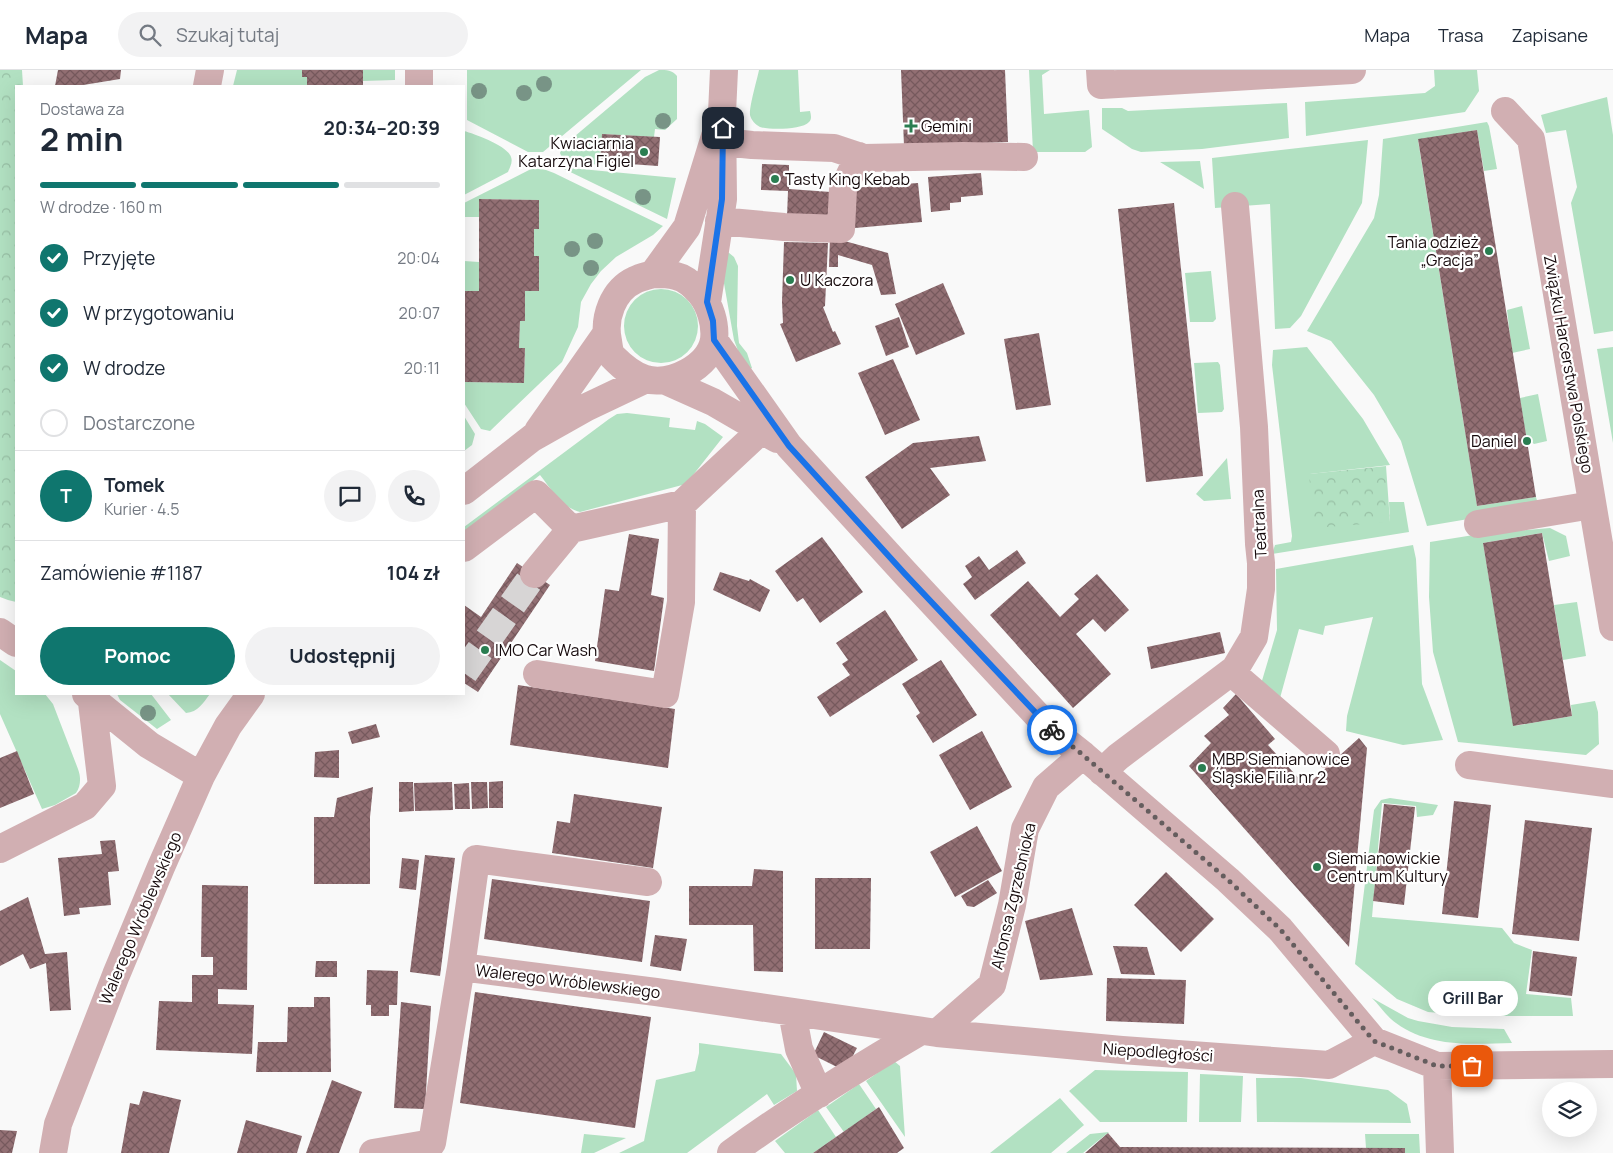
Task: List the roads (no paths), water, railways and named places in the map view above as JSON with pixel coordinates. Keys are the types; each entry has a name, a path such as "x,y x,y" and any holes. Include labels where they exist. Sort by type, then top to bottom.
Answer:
{"street":[{"path":"207,85 210,70"},
{"path":"419,70 419,85"},
{"path":"707,302 722,199 724,70"},
{"path":"1100,70 1101,85 1352,70"},
{"name":"Związku Harcerstwa Polskiego","path":"1505,111 1531,140 1613,627"},
{"path":"653,274 687,227 722,114"},
{"path":"723,142 834,148 864,158 1024,157"},
{"path":"718,221 784,227 841,229 843,189 859,156"},
{"name":"Teatralna","path":"1093,763 1118,757 1235,669 1254,637 1261,580 1254,427 1235,206"},
{"path":"465,490 532,438 587,407 656,380 686,374 705,359 714,340 713,321 707,302 693,286 678,276 653,274 634,280 617,294 608,313 606,334 611,356 627,371 656,380 713,402 766,425"},
{"path":"532,438 606,334"},
{"path":"714,340 766,425 789,446 905,574 1050,728 1228,880 1280,929 1374,1041 1437,1066 1613,1064"},
{"path":"534,574 571,529 682,504 766,425"},
{"path":"465,547 536,494 571,529"},
{"path":"537,674 665,694 681,602 682,504"},
{"path":"1478,524 1592,505"},
{"path":"0,632 15,642"},
{"path":"1231,672 1326,754"},
{"path":"89,695 149,746 201,776"},
{"path":"0,849 85,806 102,786 89,695"},
{"name":"Walerego Wróblewskiego","path":"53,1153 58,1124 116,975 201,776 228,726 250,695"},
{"name":"Alfonsa Zgrzebnioka","path":"819,1094 929,1032 992,985 1012,905 1026,829 1046,787 1093,763"},
{"path":"1468,765 1613,784"},
{"path":"461,967 476,859 648,882"},
{"name":"Walerego Wróblewskiego","path":"373,1153 432,1143 461,967 656,992 929,1032"},
{"path":"731,1153 819,1094 799,1048 792,1012"},
{"name":"Niepodległości","path":"929,1032 1131,1051 1329,1065 1374,1041"},
{"path":"1437,1066 1440,1153"}],"tunnel":[{"path":"465,672 534,574"}],"place":[{"name":"Gemini","path":"911,126"},
{"name":"Kwiaciarnia Katarzyna Figiel","path":"644,152"},
{"name":"Tasty King Kebab","path":"775,179"},
{"name":"Tania odzież „Gracja”","path":"1489,251"},
{"name":"U Kaczora","path":"790,280"},
{"name":"Daniel","path":"1527,441"},
{"name":"IMO Car Wash","path":"485,650"},
{"name":"MBP Siemianowice Śląskie Filia nr 2","path":"1202,768"},
{"name":"Siemianowickie Centrum Kultury","path":"1317,867"},
{"name":"Grill Bar","path":"1472,1066"}]}
